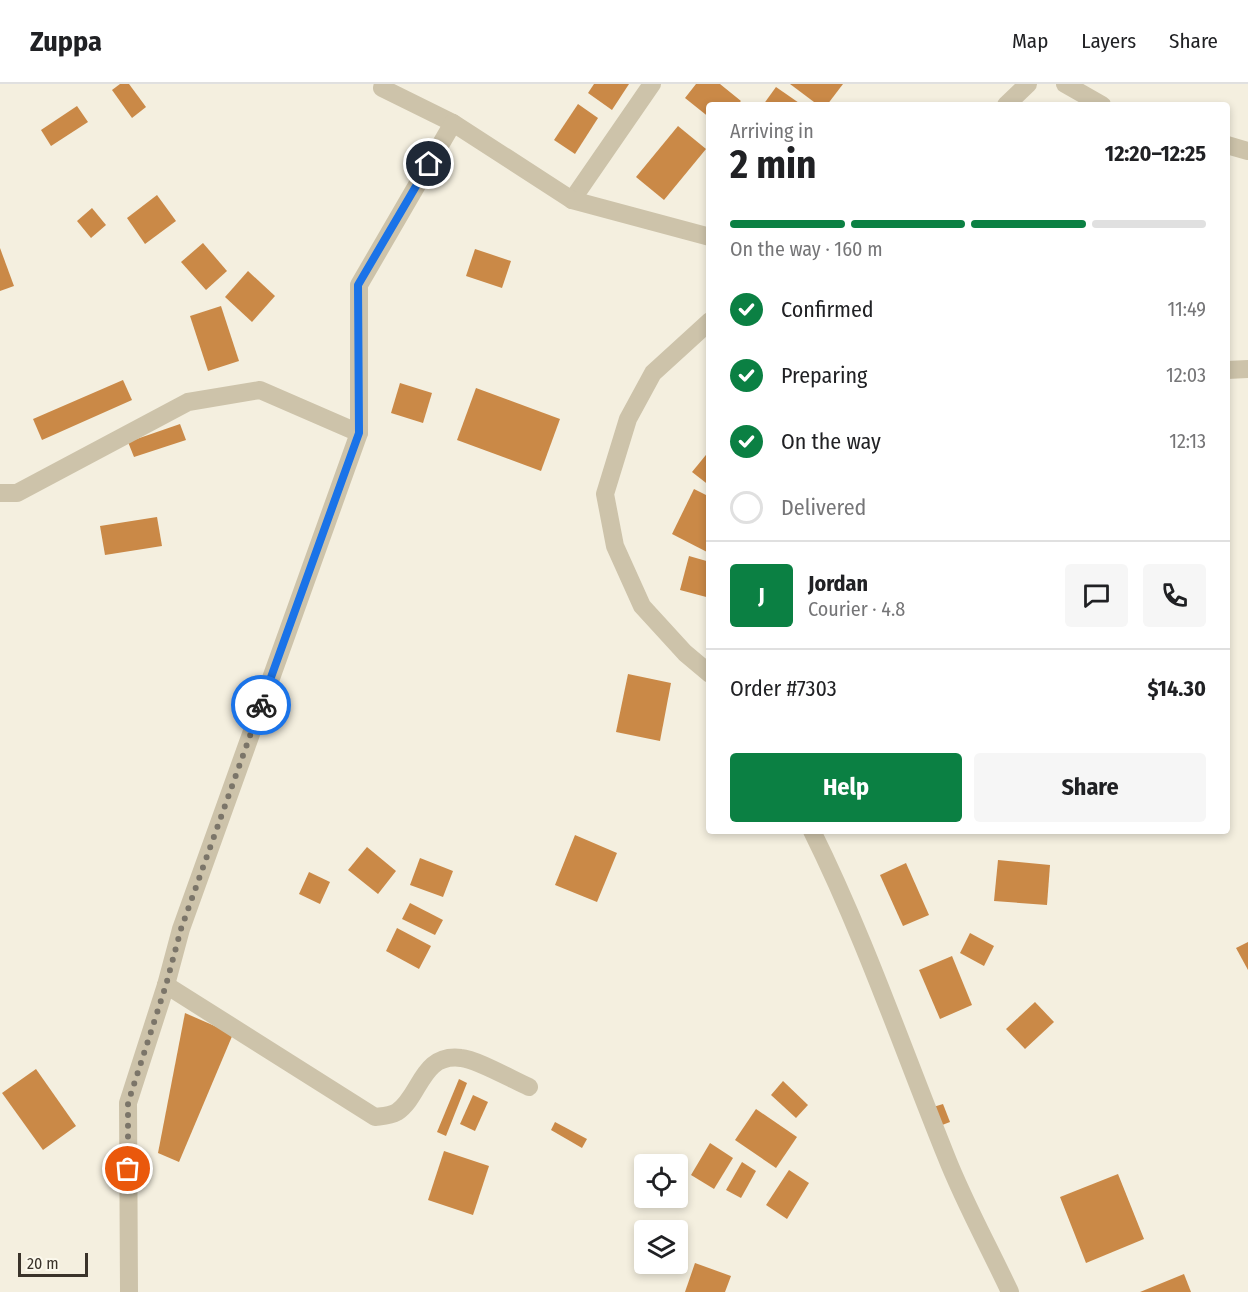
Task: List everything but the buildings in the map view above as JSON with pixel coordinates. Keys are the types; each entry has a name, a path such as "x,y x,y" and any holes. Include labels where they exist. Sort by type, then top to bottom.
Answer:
{"street":[{"path":"383,84 382,88 453,123 572,200 706,236"},
{"path":"572,200 652,84"},
{"path":"1009,102 1028,84"},
{"path":"1065,84 1097,102"},
{"path":"129,1292 128,1103 166,985 181,929 359,433 358,285 453,123"},
{"path":"1230,146 1248,151"},
{"path":"706,325 653,373 628,419 605,494 615,546 642,606 685,653 706,671"},
{"path":"1230,370 1248,369"},
{"path":"0,493 17,493 188,402 260,390 359,433"},
{"path":"814,834 829,865 889,1010 947,1159 1010,1292"},
{"path":"166,985 375,1117 396,1113 403,1107 423,1075 434,1064 449,1058 462,1058 529,1087"}],"way so far":[{"path":"128,1169 128,1103 166,985 181,929 261,705"}],"route":[{"path":"261,705 359,433 358,285 429,164"}]}
